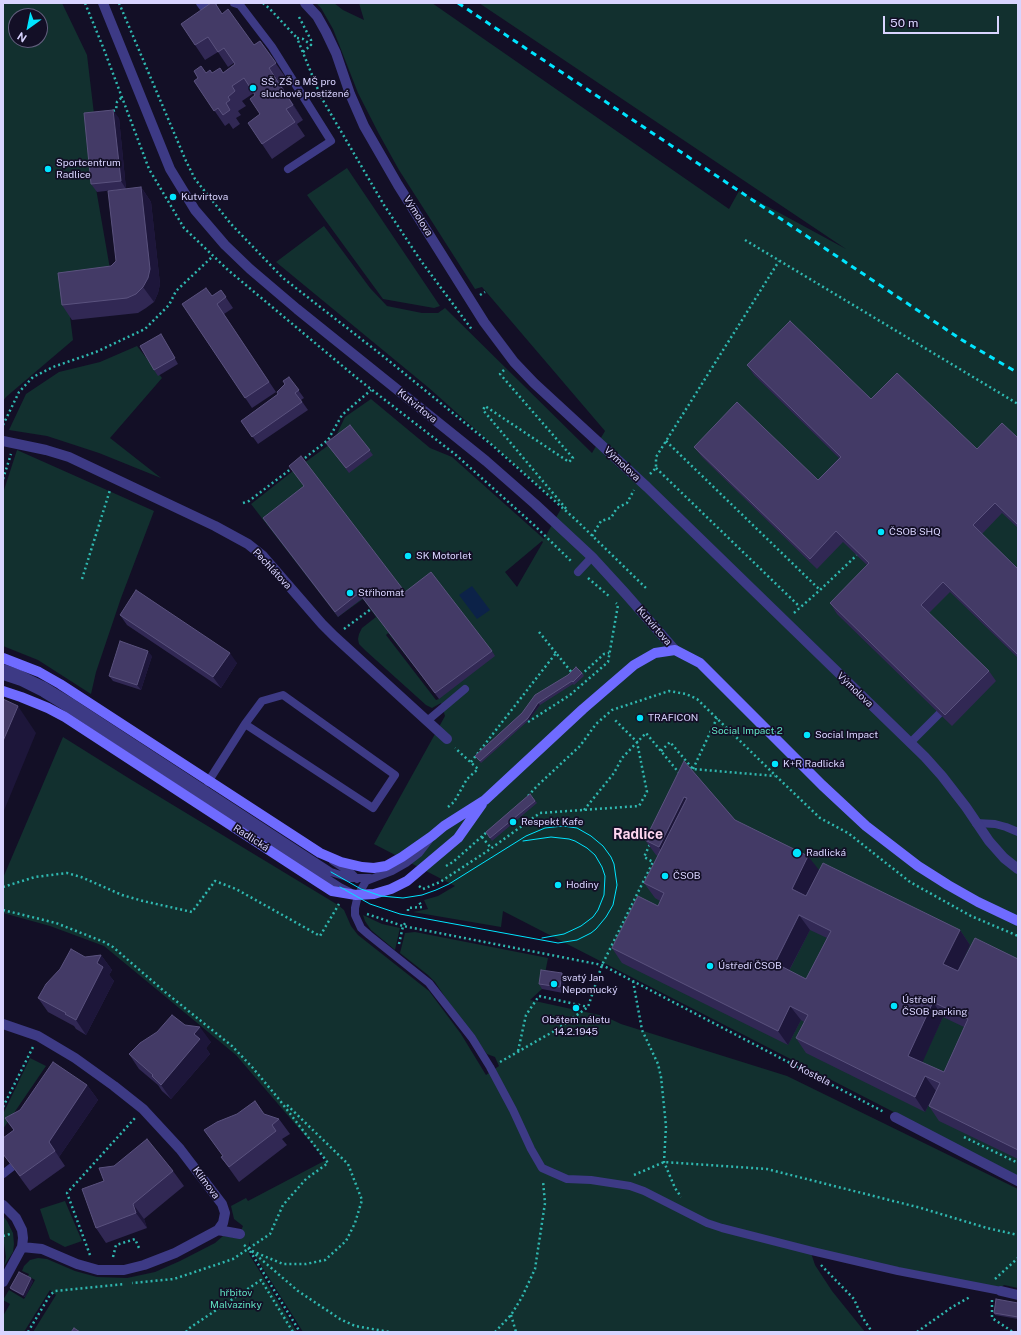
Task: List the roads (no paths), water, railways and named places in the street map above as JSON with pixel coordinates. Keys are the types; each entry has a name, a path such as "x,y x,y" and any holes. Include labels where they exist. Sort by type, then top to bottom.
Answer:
{"main road":[{"name":"Radlická","path":"3,658 39,672 60,684 208,782 320,853 334,860 355,866 380,867 395,862 444,826 485,800 583,709 634,665 655,653 675,650"},
{"path":"675,650 700,662 822,785 866,826 918,866 948,885 978,902 1018,921"},
{"name":"Radlická","path":"3,691 48,708 65,717 318,882 338,892 361,893 387,891 411,878 458,838 485,800"}],"street":[{"name":"Kutvirtova","path":"103,3 170,169 195,210 224,245 297,309 486,461 535,504 592,557 625,592 675,650"},
{"name":"Výmolova","path":"305,3 317,16 326,32 336,53 350,94 364,126 398,185 484,322 514,362 534,383 642,482 910,743 942,776 989,841 1004,858 1018,869"},
{"name":"Pechlátova","path":"3,441 46,450 69,457 215,526 248,544 263,556 334,636 447,740"},
{"name":"Klímova","path":"3,1024 38,1036 75,1058 147,1112 180,1148 222,1204 225,1213 223,1223 218,1230"},
{"path":"895,1117 1018,1180"},
{"path":"3,1205 16,1218 22,1230 22,1247 3,1282"},
{"path":"22,1247 42,1248 77,1264 98,1270 124,1270 144,1265 175,1253 218,1230 240,1234"},
{"path":"997,1290 1018,1295"}],"lane":[{"path":"200,3 202,7 213,3"},
{"path":"234,3 240,5 272,47 331,141 288,169"},
{"path":"579,571 592,557"},
{"path":"3,668 20,674 42,685 74,704 331,872 344,877 373,878"},
{"path":"3,676 21,682 63,705 340,887 353,893 361,893"},
{"path":"427,721 465,689"},
{"path":"208,782 245,724 262,701 283,695 395,776 373,808 245,724"},
{"path":"910,743 940,713"},
{"path":"976,823 995,824 1018,832"},
{"path":"432,836 419,853 406,863 387,874 366,880 355,908 355,915 361,928 429,983 472,1038 490,1067 542,1168 567,1179 591,1180 630,1186 644,1191 712,1225 812,1251 898,1271 997,1290"},
{"path":"320,853 357,878 360,883 361,893"},
{"path":"3,1174 12,1167"}],"water":[{"path":"472,586 490,610 477,619 459,595"}],"tram line":[{"path":"331,872 361,889 381,896 403,898 422,895 449,884 526,836 545,828 563,826 577,828 591,836 603,846 614,864 617,885 613,905 606,917 596,929 577,940 558,943 400,914 370,904 340,887"},
{"path":"523,841 551,837 575,841 595,855 605,876 604,895 598,910 593,917 581,926 564,934 542,938"}],"railway":[{"path":"458,3 962,340 1018,373"}],"place":[{"name":"SŠ, ZŠ a MŠ pro sluchově postižené","path":"253,88"},
{"name":"Sportcentrum Radlice","path":"48,169"},
{"name":"Kutvirtova","path":"173,197"},
{"name":"ČSOB SHQ","path":"881,532"},
{"name":"SK Motorlet","path":"408,556"},
{"name":"Střihomat","path":"350,593"},
{"name":"TRAFICON","path":"640,718"},
{"name":"Social Impact","path":"807,735"},
{"name":"K+R Radlická","path":"775,764"},
{"name":"Respekt Kafe","path":"513,822"},
{"name":"Radlická","path":"797,853"},
{"name":"ČSOB","path":"665,876"},
{"name":"Hodiny","path":"558,885"},
{"name":"Ústředí ČSOB","path":"710,966"},
{"name":"svatý Jan Nepomucký","path":"554,984"},
{"name":"Ústředí ČSOB parking","path":"894,1006"},
{"name":"Obětem náletu 14.2.1945","path":"576,1008"}],"district":[{"name":"Radlice","path":"638,835"}],"park label":[{"name":"Social Impact 2","path":"747,731"},
{"name":"hřbitov Malvazinky","path":"236,1298"}]}
